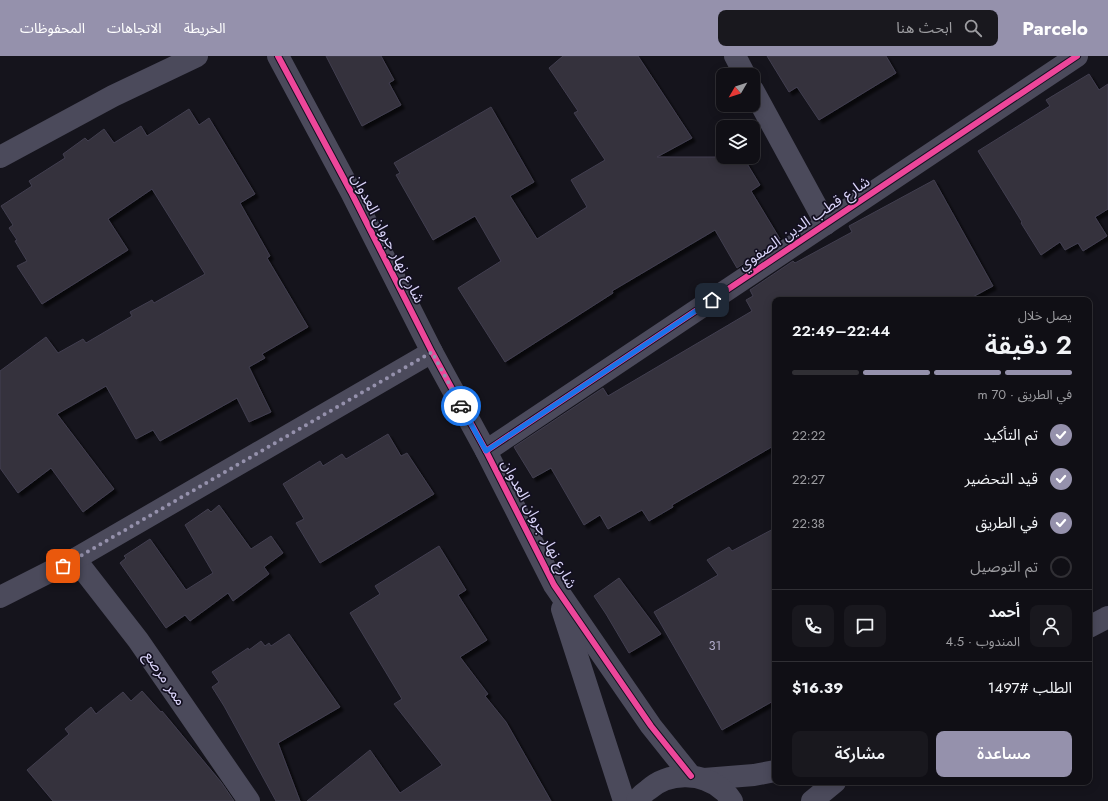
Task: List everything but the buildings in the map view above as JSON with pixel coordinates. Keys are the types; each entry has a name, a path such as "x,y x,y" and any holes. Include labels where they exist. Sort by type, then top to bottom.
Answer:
{"street":[{"path":"0,157 113,96 197,56"},
{"name":"شارع نهار جروان العدوان","path":"278,56 351,192 432,352 486,451 554,585 651,726 698,778"},
{"path":"735,56 741,68"},
{"name":"شارع قطب الدين الصفوي","path":"486,451 1078,56"},
{"path":"760,103 826,224"},
{"path":"0,597 75,559 432,352"},
{"name":"ممر مرصع","path":"75,559 138,640 249,801"},
{"name":"شارع نهار جروان العدوان","path":"554,585 624,801"},
{"path":"1092,625 1108,617"},
{"path":"637,801 653,785 671,778 754,775 772,772"},
{"path":"698,778 725,791 732,801"},
{"path":"812,801 831,785"}],"cycle path":[{"path":"278,56 351,192 432,352 486,451 554,585 651,726 691,776"},
{"path":"486,451 1077,56"}],"way so far":[{"path":"63,566 432,352 461,406"}],"route":[{"path":"461,406 486,451 712,300"}]}
